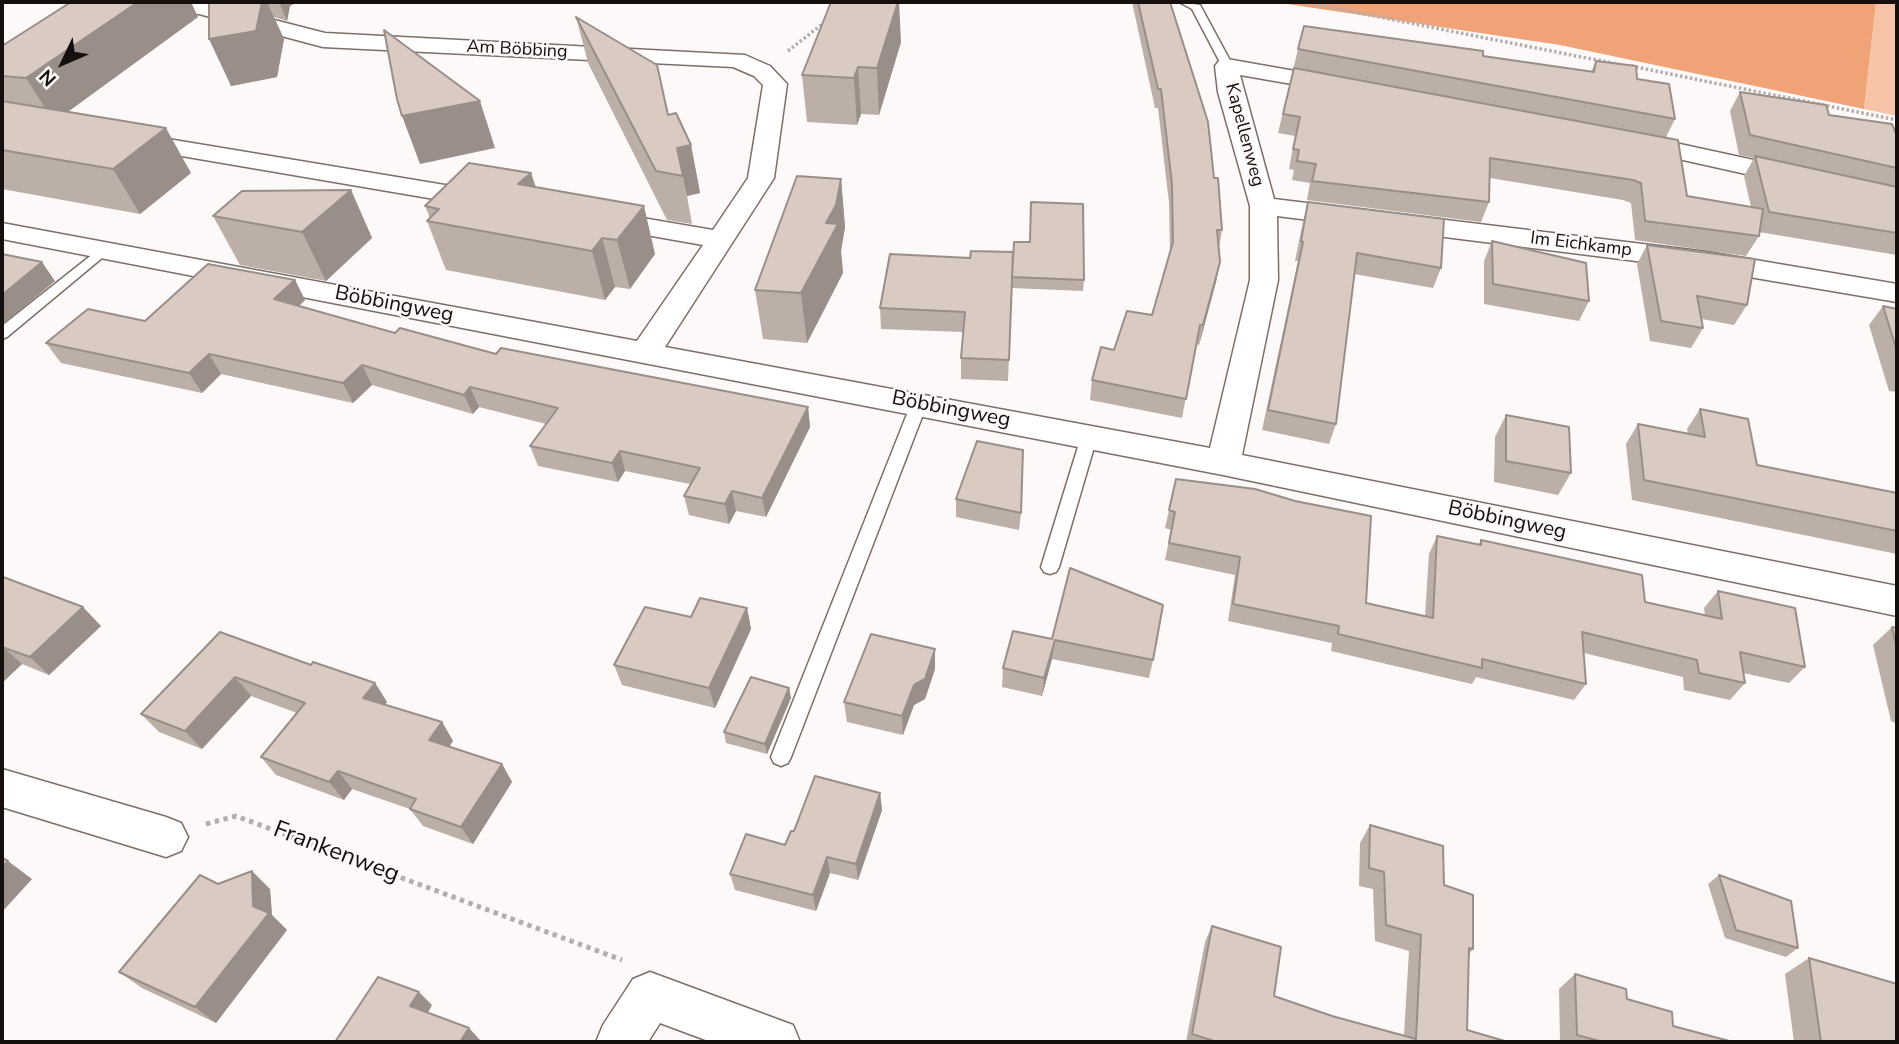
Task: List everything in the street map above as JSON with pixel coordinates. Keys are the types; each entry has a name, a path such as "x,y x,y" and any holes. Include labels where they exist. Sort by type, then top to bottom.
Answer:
{"street":[{"name":"Am Böbbing","path":"128,6 199,7 284,27 323,40 737,60 762,71"},
{"name":"Kapellenweg","path":"1223,463 1264,280 1263,206 1230,92 1227,66 1364,90"},
{"path":"646,352 761,178 775,84 762,71"},
{"path":"102,136 515,205"},
{"path":"1611,137 1816,181"},
{"name":"Im Eichkamp","path":"1263,206 1709,261 1897,293"},
{"path":"570,214 722,240"},
{"name":"Böbbingweg","path":"2,231 1223,463 1897,601"},
{"path":"2,788 166,836"},
{"path":"620,1042 650,996 776,1042"}],"lane":[{"path":"1184,2 1196,7 1227,66"},
{"path":"2,334 103,250"},
{"path":"781,757 919,404"},
{"path":"1050,567 1089,437"}],"path":[{"path":"1304,2 1897,120"},
{"path":"762,71 832,17"},
{"name":"Frankenweg","path":"166,836 236,816 627,962 650,996"}],"shaded area":[{"path":"1274,2 1876,2 1864,109 1560,45"},
{"path":"1876,2 1897,2 1897,116 1864,109"}],"building":[{"path":"71,2 138,2 26,78 2,76 2,46"},
{"path":"209,2 262,2 256,31 209,39"},
{"path":"831,2 898,2 877,68 858,67 854,78 802,75"},
{"path":"1138,2 1170,2 1208,122 1214,178 1218,178 1222,230 1217,230 1220,262 1203,325 1200,325 1186,399 1092,380 1101,347 1114,350 1127,311 1152,315 1173,242 1172,184 1161,89 1158,89"},
{"path":"576,17 657,65 668,115 676,113 691,145 677,148 683,176 656,171"},
{"path":"1304,26 1483,51 1483,56 1594,72 1596,61 1636,66 1637,79 1669,84 1675,119 1298,49"},
{"path":"384,30 480,101 402,116"},
{"path":"1294,68 1678,140 1687,196 1763,209 1759,236 1645,221 1641,183 1633,180 1490,158 1489,202 1312,181 1316,164 1297,161 1299,150 1293,149 1300,117 1283,114"},
{"path":"1740,92 1826,105 1829,115 1892,124 1897,136 1897,168 1750,135"},
{"path":"2,101 166,128 113,169 2,150"},
{"path":"1755,156 1897,187 1897,233 1769,212"},
{"path":"469,163 531,173 518,184 644,206 617,240 602,238 592,251 427,221 439,209 425,206"},
{"path":"797,176 841,179 836,205 826,223 838,224 801,293 755,290"},
{"path":"351,190 302,232 213,216 242,191"},
{"path":"1031,202 1083,204 1084,280 1012,277 1014,242 1030,242"},
{"path":"1308,202 1444,219 1441,268 1357,253 1336,424 1268,410 1303,242 1301,241"},
{"path":"1492,241 1586,263 1589,301 1493,284"},
{"path":"1647,245 1755,259 1747,305 1697,296 1703,328 1661,321"},
{"path":"971,251 1013,252 1009,360 961,358 965,312 880,308 890,254 970,258"},
{"path":"2,254 42,262 2,295"},
{"path":"208,264 295,280 274,299 395,333 400,328 496,354 501,348 808,407 762,498 732,491 725,504 684,496 700,468 620,451 612,463 530,446 558,408 470,387 464,395 362,365 343,383 209,354 189,373 46,343 88,309 145,321"},
{"path":"1883,306 1897,309 1897,351"},
{"path":"1700,409 1748,419 1757,465 1897,493 1897,531 1644,480 1638,424 1705,437"},
{"path":"1506,415 1569,427 1571,473 1506,461"},
{"path":"977,441 1023,450 1021,513 956,499"},
{"path":"1176,479 1255,489 1295,501 1371,516 1366,603 1433,618 1437,536 1481,545 1481,540 1642,575 1645,602 1722,619 1718,591 1795,608 1805,667 1740,652 1745,683 1699,673 1697,660 1582,632 1586,684 1482,659 1482,668 1338,634 1339,626 1233,604 1240,557 1169,543 1175,512 1169,510"},
{"path":"1070,568 1163,605 1153,660 1055,640 1044,678 1003,668 1013,631 1052,639"},
{"path":"3,577 83,607 30,657 2,647"},
{"path":"700,598 747,608 709,688 614,665 645,607 691,617"},
{"path":"1892,627 1897,628 1897,648"},
{"path":"220,632 311,665 313,662 375,683 363,698 442,722 429,740 502,764 461,827 410,809 416,799 338,771 329,782 261,757 305,703 235,677 185,731 141,714"},
{"path":"871,634 935,649 925,679 914,685 902,716 844,702"},
{"path":"751,677 789,688 765,744 724,732"},
{"path":"815,776 880,793 856,864 827,857 813,895 730,874 746,834 785,845 791,831 794,831"},
{"path":"1370,825 1443,846 1444,885 1473,895 1473,949 1469,948 1467,1030 1508,1042 1217,1042 1192,1034 1212,926 1281,947 1274,996 1332,1016 1416,1039 1421,935 1386,925 1384,872 1369,868"},
{"path":"252,871 253,906 269,913 195,1007 119,972 200,875 218,884"},
{"path":"1719,875 1791,901 1798,948 1736,930"},
{"path":"1809,958 1897,984 1897,1042 1821,1042"},
{"path":"1575,974 1626,989 1627,999 1672,1012 1673,1026 1733,1042 1603,1042 1577,1035"},
{"path":"378,977 419,992 410,1006 469,1028 460,1042 335,1042"}]}
